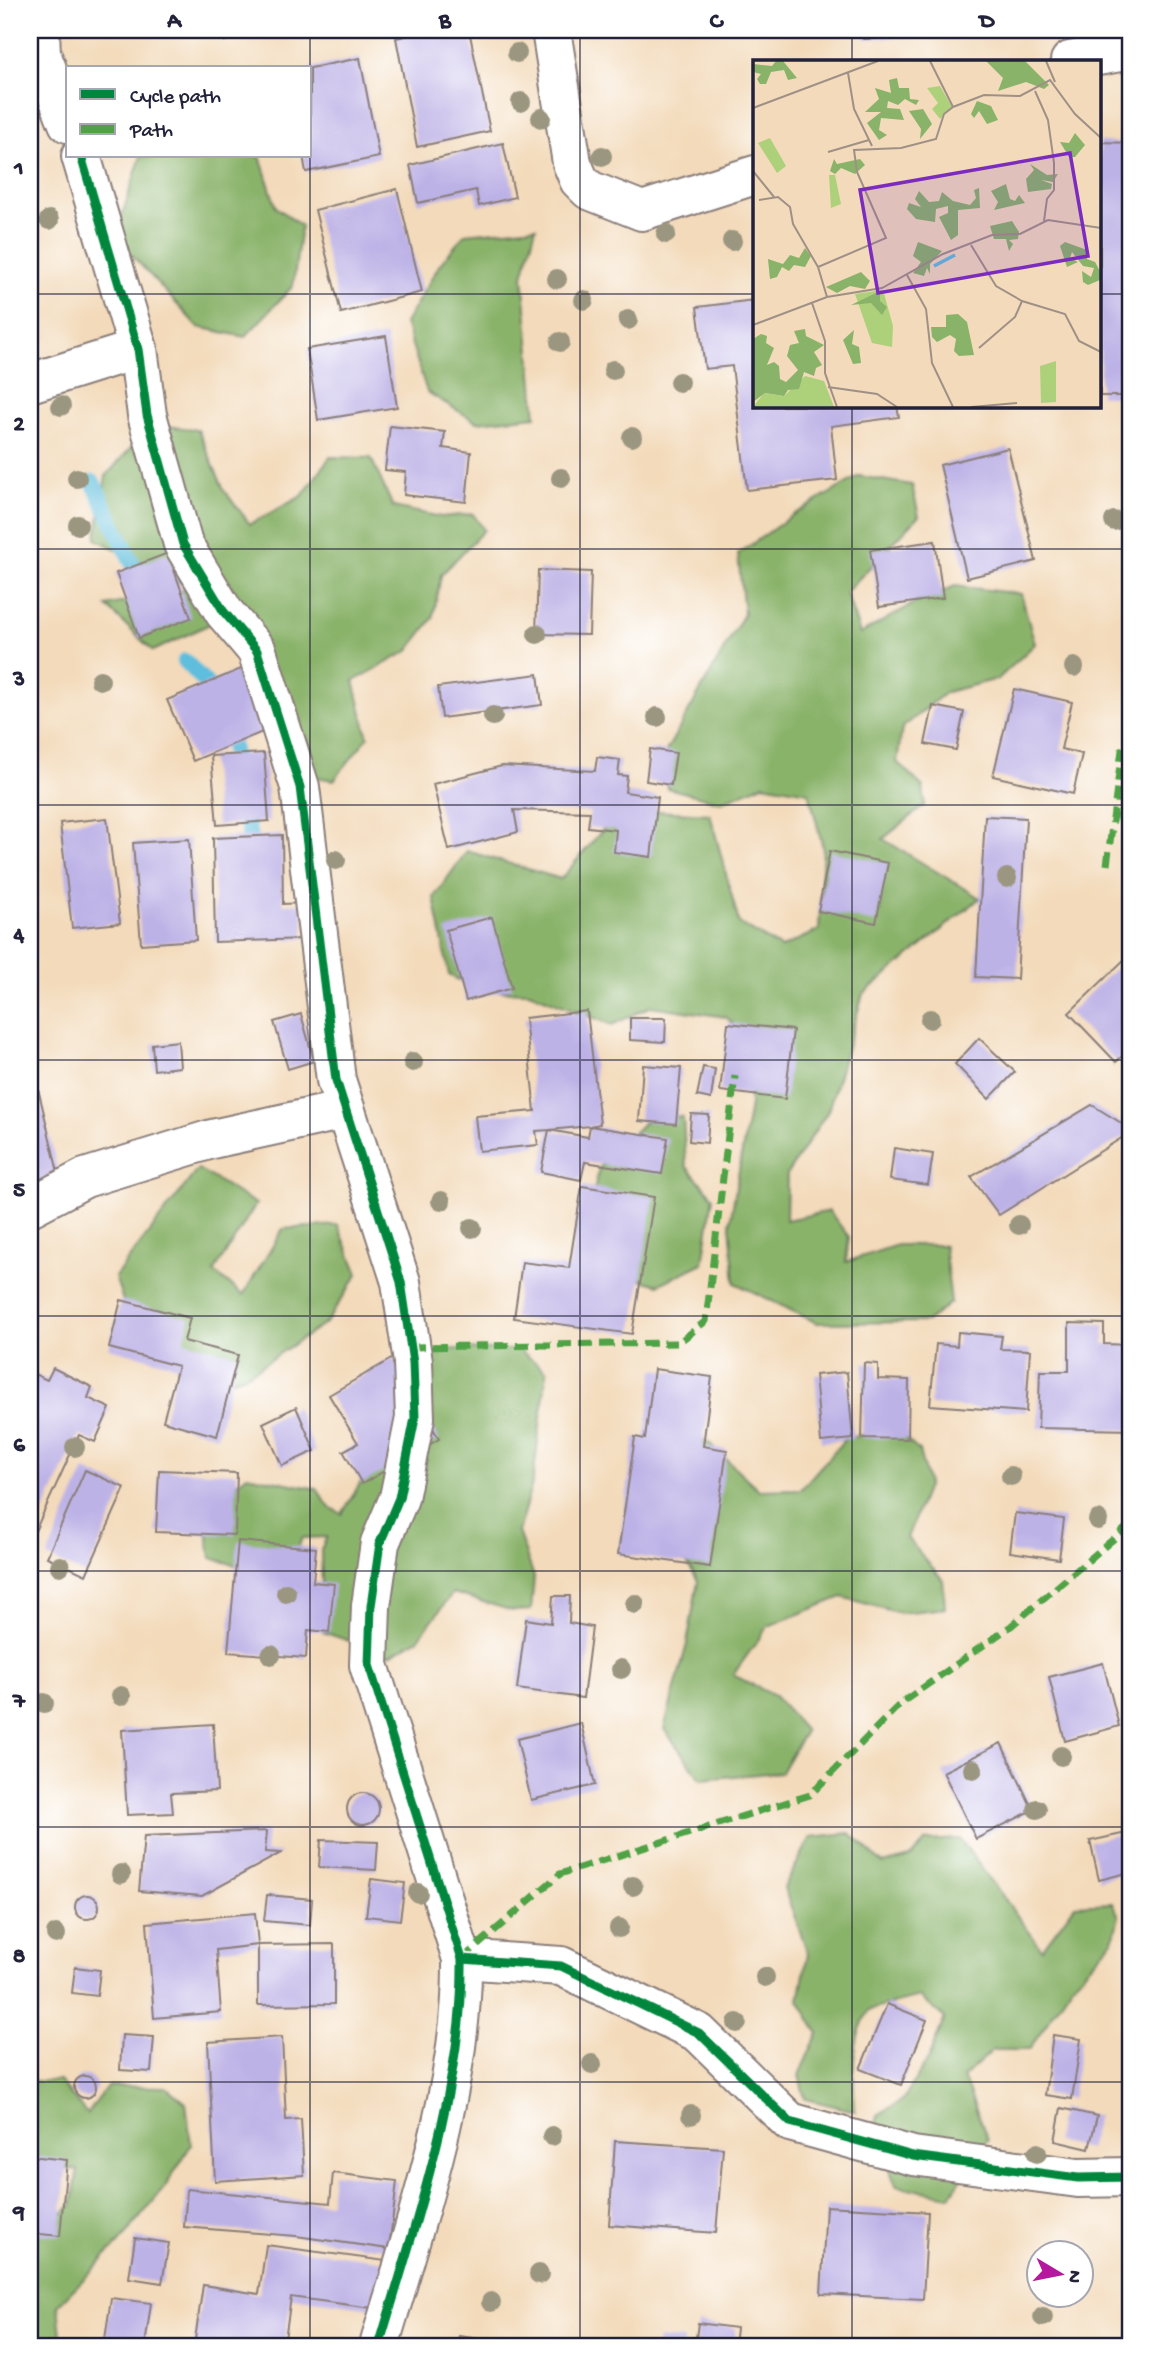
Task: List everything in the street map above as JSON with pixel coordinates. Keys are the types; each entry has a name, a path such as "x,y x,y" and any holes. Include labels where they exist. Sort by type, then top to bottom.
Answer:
{"street":[{"path":"40,30 41,54 66,118"},
{"path":"551,30 572,163 579,180 589,190 642,211 753,176"},
{"path":"1076,60 1131,50"},
{"path":"82,158 138,349 147,415 183,544 224,612 257,651 300,787 336,1080 401,1282 413,1373 415,1418 399,1498 380,1543 371,1606 369,1665 462,1959 463,2005 430,2166 379,2346"},
{"path":"30,383 138,349"},
{"path":"30,1207 85,1178 212,1139 345,1110"},
{"path":"462,1959 561,1966 699,2033 790,2122 913,2156 1078,2178 1131,2177"}],"green space":[{"path":"140,158 261,158 276,207 301,226 293,286 245,337 198,327 115,237"},
{"path":"536,227 523,276 536,416 477,422 427,392 405,323 440,264 465,234"},
{"path":"152,424 198,430 224,490 250,524 302,496 330,457 371,458 393,507 441,517 473,514 484,530 441,575 433,618 408,651 354,681 368,737 334,780 303,775 218,620 153,651 106,606 191,587 96,539 106,476"},
{"path":"859,476 912,485 919,516 846,592 860,634 915,603 955,586 1021,594 1035,644 998,679 946,692 902,728 897,762 923,787 925,805 883,839 980,898 863,994 828,1111 787,1174 786,1220 829,1211 849,1237 846,1262 897,1245 944,1245 951,1302 927,1322 817,1323 735,1283 730,1223 750,1105 748,1038 726,1017 651,1006 612,1025 529,992 477,990 449,975 434,897 467,851 561,879 604,828 655,811 710,814 739,923 781,948 819,930 823,848 809,792 763,784 721,802 667,788 664,755 744,614 738,554 790,517"},
{"path":"652,1114 683,1117 686,1166 713,1197 703,1263 658,1285 590,1264 585,1233 599,1168"},
{"path":"198,1169 256,1204 214,1272 243,1295 283,1229 338,1225 358,1274 326,1323 248,1374 182,1397 174,1342 132,1327 115,1277"},
{"path":"453,1349 519,1350 547,1371 533,1480 518,1532 534,1577 531,1610 513,1611 453,1593 418,1639 390,1655 323,1632 321,1549 327,1537 302,1538 291,1565 273,1576 211,1558 204,1509 247,1475 317,1489 329,1507 342,1514 362,1480 358,1428 367,1372"},
{"path":"893,1427 919,1451 928,1484 907,1538 943,1580 945,1608 900,1613 842,1597 768,1626 733,1675 775,1696 805,1731 781,1772 701,1779 664,1729 687,1644 698,1581 672,1538 685,1432 708,1442 759,1490 801,1489 845,1439"},
{"path":"850,1833 883,1864 911,1857 926,1841 960,1839 1042,1949 1075,1905 1112,1903 1119,1916 1113,1940 1072,1985 1029,2050 993,2050 963,2077 988,2140 950,2196 896,2186 875,2131 878,2115 903,2100 928,2059 945,2018 919,1997 869,2010 856,2047 855,2111 805,2099 799,2075 818,2033 799,2000 808,1953 784,1888 811,1837"},
{"path":"30,2081 59,2081 87,2114 108,2086 166,2087 186,2103 191,2145 165,2187 119,2243 58,2305 62,2346 30,2346 30,2241 72,2205 78,2169 30,2170"}],"building":[{"path":"225,30 251,30 225,41"},
{"path":"433,30 469,30 490,131 417,147 396,38"},
{"path":"863,30 930,30 931,35 864,39"},
{"path":"360,58 379,157 306,172 303,158 312,158 312,68"},
{"path":"1102,142 1131,143 1131,396 1102,396"},
{"path":"503,143 515,197 479,206 476,190 418,203 410,165"},
{"path":"397,189 422,292 341,313 315,210"},
{"path":"753,300 753,408 897,408 899,417 831,426 837,480 747,490 732,366 705,369 697,307"},
{"path":"386,336 397,407 318,420 307,349"},
{"path":"390,426 445,432 443,448 471,452 466,502 404,495 406,472 385,470"},
{"path":"1008,448 1036,561 967,578 940,465"},
{"path":"935,541 943,598 879,607 870,550"},
{"path":"168,553 191,618 139,638 116,573"},
{"path":"538,570 591,572 589,635 536,634"},
{"path":"253,664 279,725 193,761 167,700"},
{"path":"538,674 542,705 442,718 438,687"},
{"path":"1014,689 1072,702 1061,749 1082,754 1073,794 993,776"},
{"path":"933,706 964,712 956,750 925,744"},
{"path":"650,749 676,753 671,785 646,781"},
{"path":"264,753 269,821 217,825 211,756"},
{"path":"597,757 620,760 618,775 627,776 625,792 658,797 651,857 614,852 616,830 588,827 590,812 514,810 518,832 449,850 433,784 502,766 595,771"},
{"path":"985,816 1026,818 1017,979 976,977"},
{"path":"107,818 120,923 72,928 60,823"},
{"path":"282,835 283,904 303,903 304,939 215,942 213,838"},
{"path":"189,839 196,940 141,944 133,843"},
{"path":"830,851 888,863 876,923 818,911"},
{"path":"492,917 512,988 466,1001 446,930"},
{"path":"1131,953 1131,1048 1116,1062 1069,1013"},
{"path":"587,1011 600,1124 536,1131 538,1145 479,1151 475,1116 535,1111 525,1018"},
{"path":"301,1014 314,1061 288,1069 274,1022"},
{"path":"630,1018 666,1018 665,1042 630,1040"},
{"path":"728,1023 793,1030 785,1099 720,1091"},
{"path":"979,1038 1015,1072 989,1099 955,1064"},
{"path":"178,1041 180,1067 154,1070 152,1044"},
{"path":"30,1060 61,1185 30,1193"},
{"path":"643,1065 681,1068 676,1124 639,1121"},
{"path":"703,1067 715,1069 711,1099 697,1096"},
{"path":"1092,1105 1131,1129 1131,1132 999,1215 971,1177"},
{"path":"691,1114 709,1115 707,1143 689,1141"},
{"path":"590,1126 668,1138 662,1174 585,1162 581,1180 541,1172 549,1130 588,1137"},
{"path":"894,1148 933,1154 928,1185 890,1180"},
{"path":"582,1186 654,1197 632,1334 514,1318 522,1262 569,1268"},
{"path":"121,1300 190,1318 184,1341 238,1355 217,1436 163,1421 178,1366 109,1348"},
{"path":"1069,1323 1104,1324 1104,1344 1131,1345 1131,1430 1038,1428 1040,1371 1069,1371"},
{"path":"958,1332 1002,1336 1000,1349 1030,1350 1026,1412 930,1405 936,1344 957,1346"},
{"path":"393,1358 439,1439 362,1484 343,1451 358,1443 329,1395"},
{"path":"864,1363 878,1364 878,1379 909,1380 908,1439 862,1438"},
{"path":"53,1368 92,1387 88,1398 110,1408 95,1442 79,1435 30,1542 30,1372 47,1380"},
{"path":"654,1369 712,1377 703,1446 727,1450 710,1567 618,1554 635,1437 645,1439"},
{"path":"847,1372 853,1439 821,1442 815,1375"},
{"path":"296,1407 315,1451 282,1466 263,1423"},
{"path":"85,1470 125,1488 86,1575 47,1557"},
{"path":"159,1470 237,1473 235,1535 156,1532"},
{"path":"1015,1513 1064,1519 1059,1559 1010,1552"},
{"path":"238,1541 316,1548 313,1582 334,1584 329,1632 308,1630 306,1658 228,1652"},
{"path":"553,1596 570,1596 569,1623 592,1627 583,1698 517,1689 526,1619 551,1623"},
{"path":"1103,1663 1119,1726 1065,1741 1049,1677"},
{"path":"581,1723 595,1785 531,1800 517,1739"},
{"path":"213,1724 217,1791 171,1793 173,1813 127,1815 122,1730"},
{"path":"1001,1743 1033,1810 976,1839 943,1772"},
{"path":"363,1793 374,1798 379,1809 374,1820 363,1825 352,1820 347,1809 352,1798"},
{"path":"267,1831 265,1852 281,1853 202,1896 139,1891 144,1836"},
{"path":"1131,1832 1131,1872 1099,1880 1090,1841"},
{"path":"321,1840 378,1842 376,1870 319,1867"},
{"path":"371,1879 405,1883 400,1920 366,1916"},
{"path":"87,1895 98,1902 99,1907 92,1918 87,1919 76,1912 75,1907 82,1896"},
{"path":"267,1895 312,1899 310,1925 264,1921"},
{"path":"255,1913 258,1945 216,1950 221,2012 154,2018 147,1923"},
{"path":"334,1944 334,2004 258,2005 258,1945"},
{"path":"75,1967 100,1970 97,1996 72,1993"},
{"path":"887,2004 927,2020 901,2085 860,2069"},
{"path":"122,2035 154,2037 151,2072 120,2070"},
{"path":"1053,2035 1081,2039 1072,2099 1045,2095"},
{"path":"282,2037 286,2120 301,2119 304,2175 215,2181 208,2042"},
{"path":"85,2076 93,2079 96,2087 93,2095 85,2098 77,2095 74,2087 77,2079"},
{"path":"1061,2108 1097,2116 1089,2149 1055,2141"},
{"path":"615,2141 723,2148 716,2233 609,2225"},
{"path":"30,2156 67,2160 60,2236 30,2233"},
{"path":"333,2173 397,2181 389,2249 296,2236 184,2227 187,2189 330,2203"},
{"path":"826,2206 928,2212 923,2299 821,2294"},
{"path":"135,2238 169,2243 162,2283 129,2278"},
{"path":"266,2245 386,2261 380,2309 291,2297 284,2346 194,2346 203,2285 259,2294"},
{"path":"111,2298 151,2303 145,2346 104,2346"},
{"path":"698,2323 736,2328 734,2346 695,2346"},
{"path":"459,2336 514,2344 514,2346 457,2346"},
{"path":"658,2338 684,2340 684,2346 657,2346"}],"waterway":[{"path":"93,482 143,585"},
{"path":"185,661 206,683 214,701"},
{"path":"224,725 232,744 237,774"},
{"path":"243,803 254,857"}],"marked path":[{"path":"1107,865 1122,750 1131,728"},
{"path":"411,1347 678,1343 706,1321 735,1076"},
{"path":"462,1959 560,1874 810,1795 901,1703 1011,1626 1131,1524"}],"cycle path":[{"path":"82,158 138,349 147,415 183,544 224,612 257,651 300,787 336,1080 401,1282 413,1362 415,1418 399,1498 380,1543 371,1606 369,1665 462,1959 455,2055 446,2105 421,2204 379,2346"},
{"path":"462,1959 561,1966 699,2033 790,2122 913,2156 1078,2178 1131,2177"}]}
